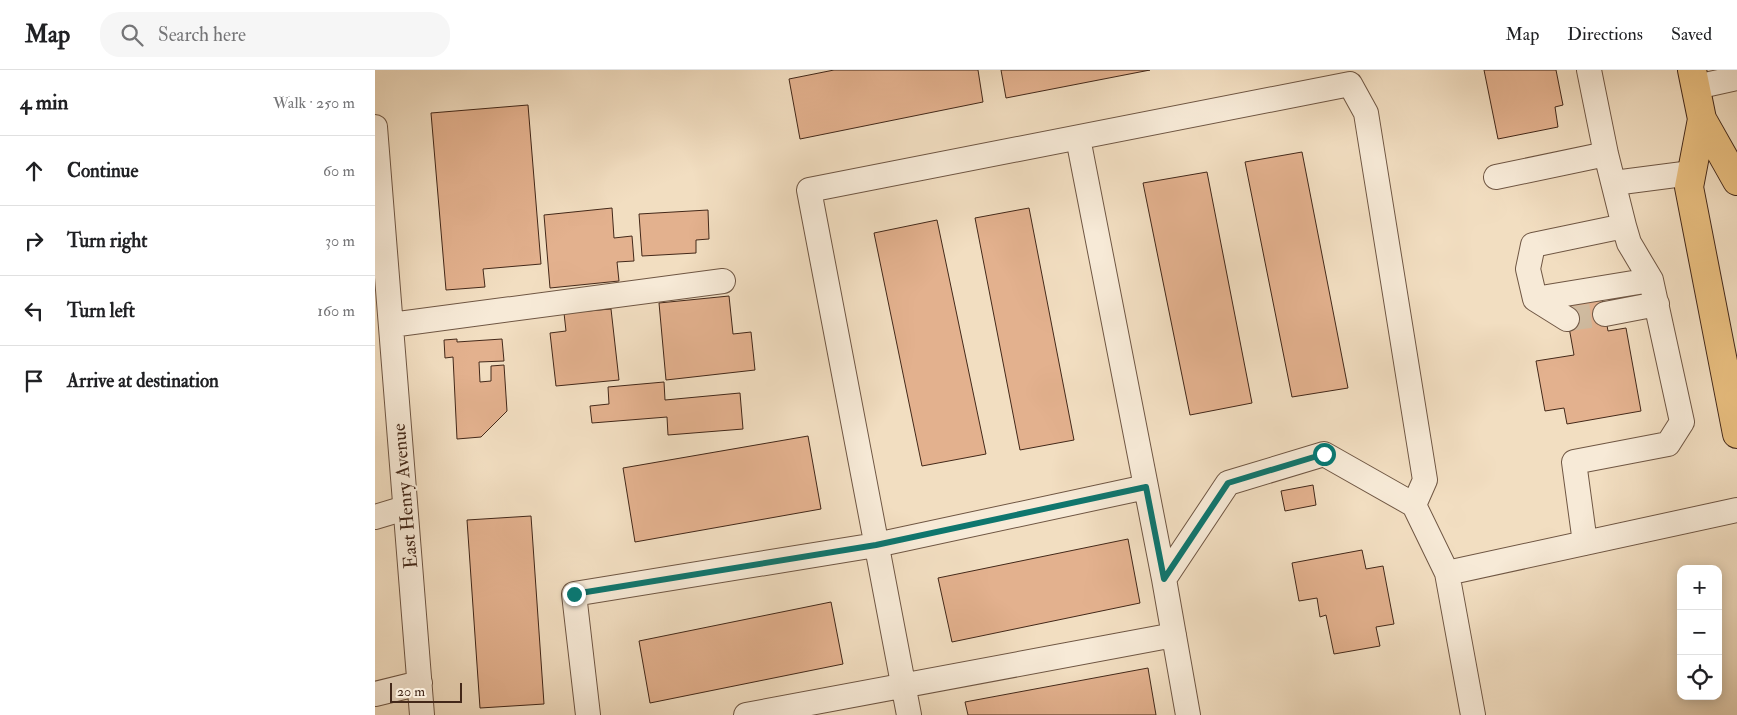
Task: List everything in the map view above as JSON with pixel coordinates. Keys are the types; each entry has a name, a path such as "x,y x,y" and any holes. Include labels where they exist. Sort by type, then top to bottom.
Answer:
{"main road":[{"path":"1694,79 1702,119 1737,181"},
{"path":"1702,119 1689,187 1737,434"}],"street":[{"path":"1585,543 1574,462 1668,444 1682,422 1651,280 1629,243 1623,226 1589,70"},
{"path":"1694,79 1737,78"},
{"path":"909,715 809,190 1350,84 1366,113 1425,480 1414,505"},
{"name":"East Henry Avenue","path":"375,127 422,715"},
{"path":"1078,138 1164,579 1188,715"},
{"path":"1496,177 1606,154"},
{"path":"1614,183 1691,173"},
{"path":"1567,319 1535,299 1528,269 1533,244 1623,226"},
{"path":"1535,299 1651,280"},
{"path":"391,325 723,281"},
{"path":"1605,314 1657,304"},
{"path":"1164,579 1228,483 1324,454 1414,505 1447,573 1473,715"},
{"path":"588,715 574,594 876,545 1146,487"},
{"path":"375,517 405,508"},
{"path":"1447,573 1737,510"},
{"path":"746,715 1174,635"},
{"path":"375,694 419,683"}],"building":[{"path":"834,70 978,70 983,102 800,139 789,79"},
{"path":"1001,70 1150,70 1006,98"},
{"path":"1484,70 1556,70 1563,105 1555,107 1558,127 1498,139"},
{"path":"528,105 541,264 483,269 485,287 446,290 431,113"},
{"path":"1302,152 1348,388 1292,397 1245,162"},
{"path":"1207,172 1252,403 1190,415 1143,183"},
{"path":"612,208 614,238 632,236 634,261 617,262 619,281 550,288 544,215"},
{"path":"1029,208 1074,440 1020,450 975,218"},
{"path":"708,210 709,239 696,240 696,253 642,256 639,214"},
{"path":"937,220 986,454 922,466 874,233"},
{"path":"729,296 733,334 751,332 755,370 666,380 659,303"},
{"path":"1602,298 1608,331 1626,328 1641,411 1567,424 1564,408 1545,411 1536,361 1574,355 1565,305"},
{"path":"611,309 619,380 556,386 550,333 566,331 564,313"},
{"path":"457,339 457,342 502,339 504,361 479,362 480,382 491,381 491,366 504,365 507,411 481,437 457,439 453,357 445,358 444,340"},
{"path":"664,382 665,400 740,393 743,429 668,435 667,417 592,423 590,406 609,404 608,387"},
{"path":"808,436 821,509 635,542 623,468"},
{"path":"1313,485 1316,505 1285,511 1281,491"},
{"path":"531,516 544,704 480,708 467,520"},
{"path":"1128,539 1140,603 952,642 938,578"},
{"path":"1362,550 1366,569 1383,566 1394,624 1376,627 1380,646 1334,654 1326,615 1320,617 1317,598 1299,601 1292,563"},
{"path":"831,602 843,664 650,703 639,641"},
{"path":"1148,668 1156,715 968,715 965,702"}],"tunnel":[{"path":"1567,319 1605,314"}],"route":[{"path":"574,594 876,545 1146,487 1164,579 1228,483 1324,454"}]}
